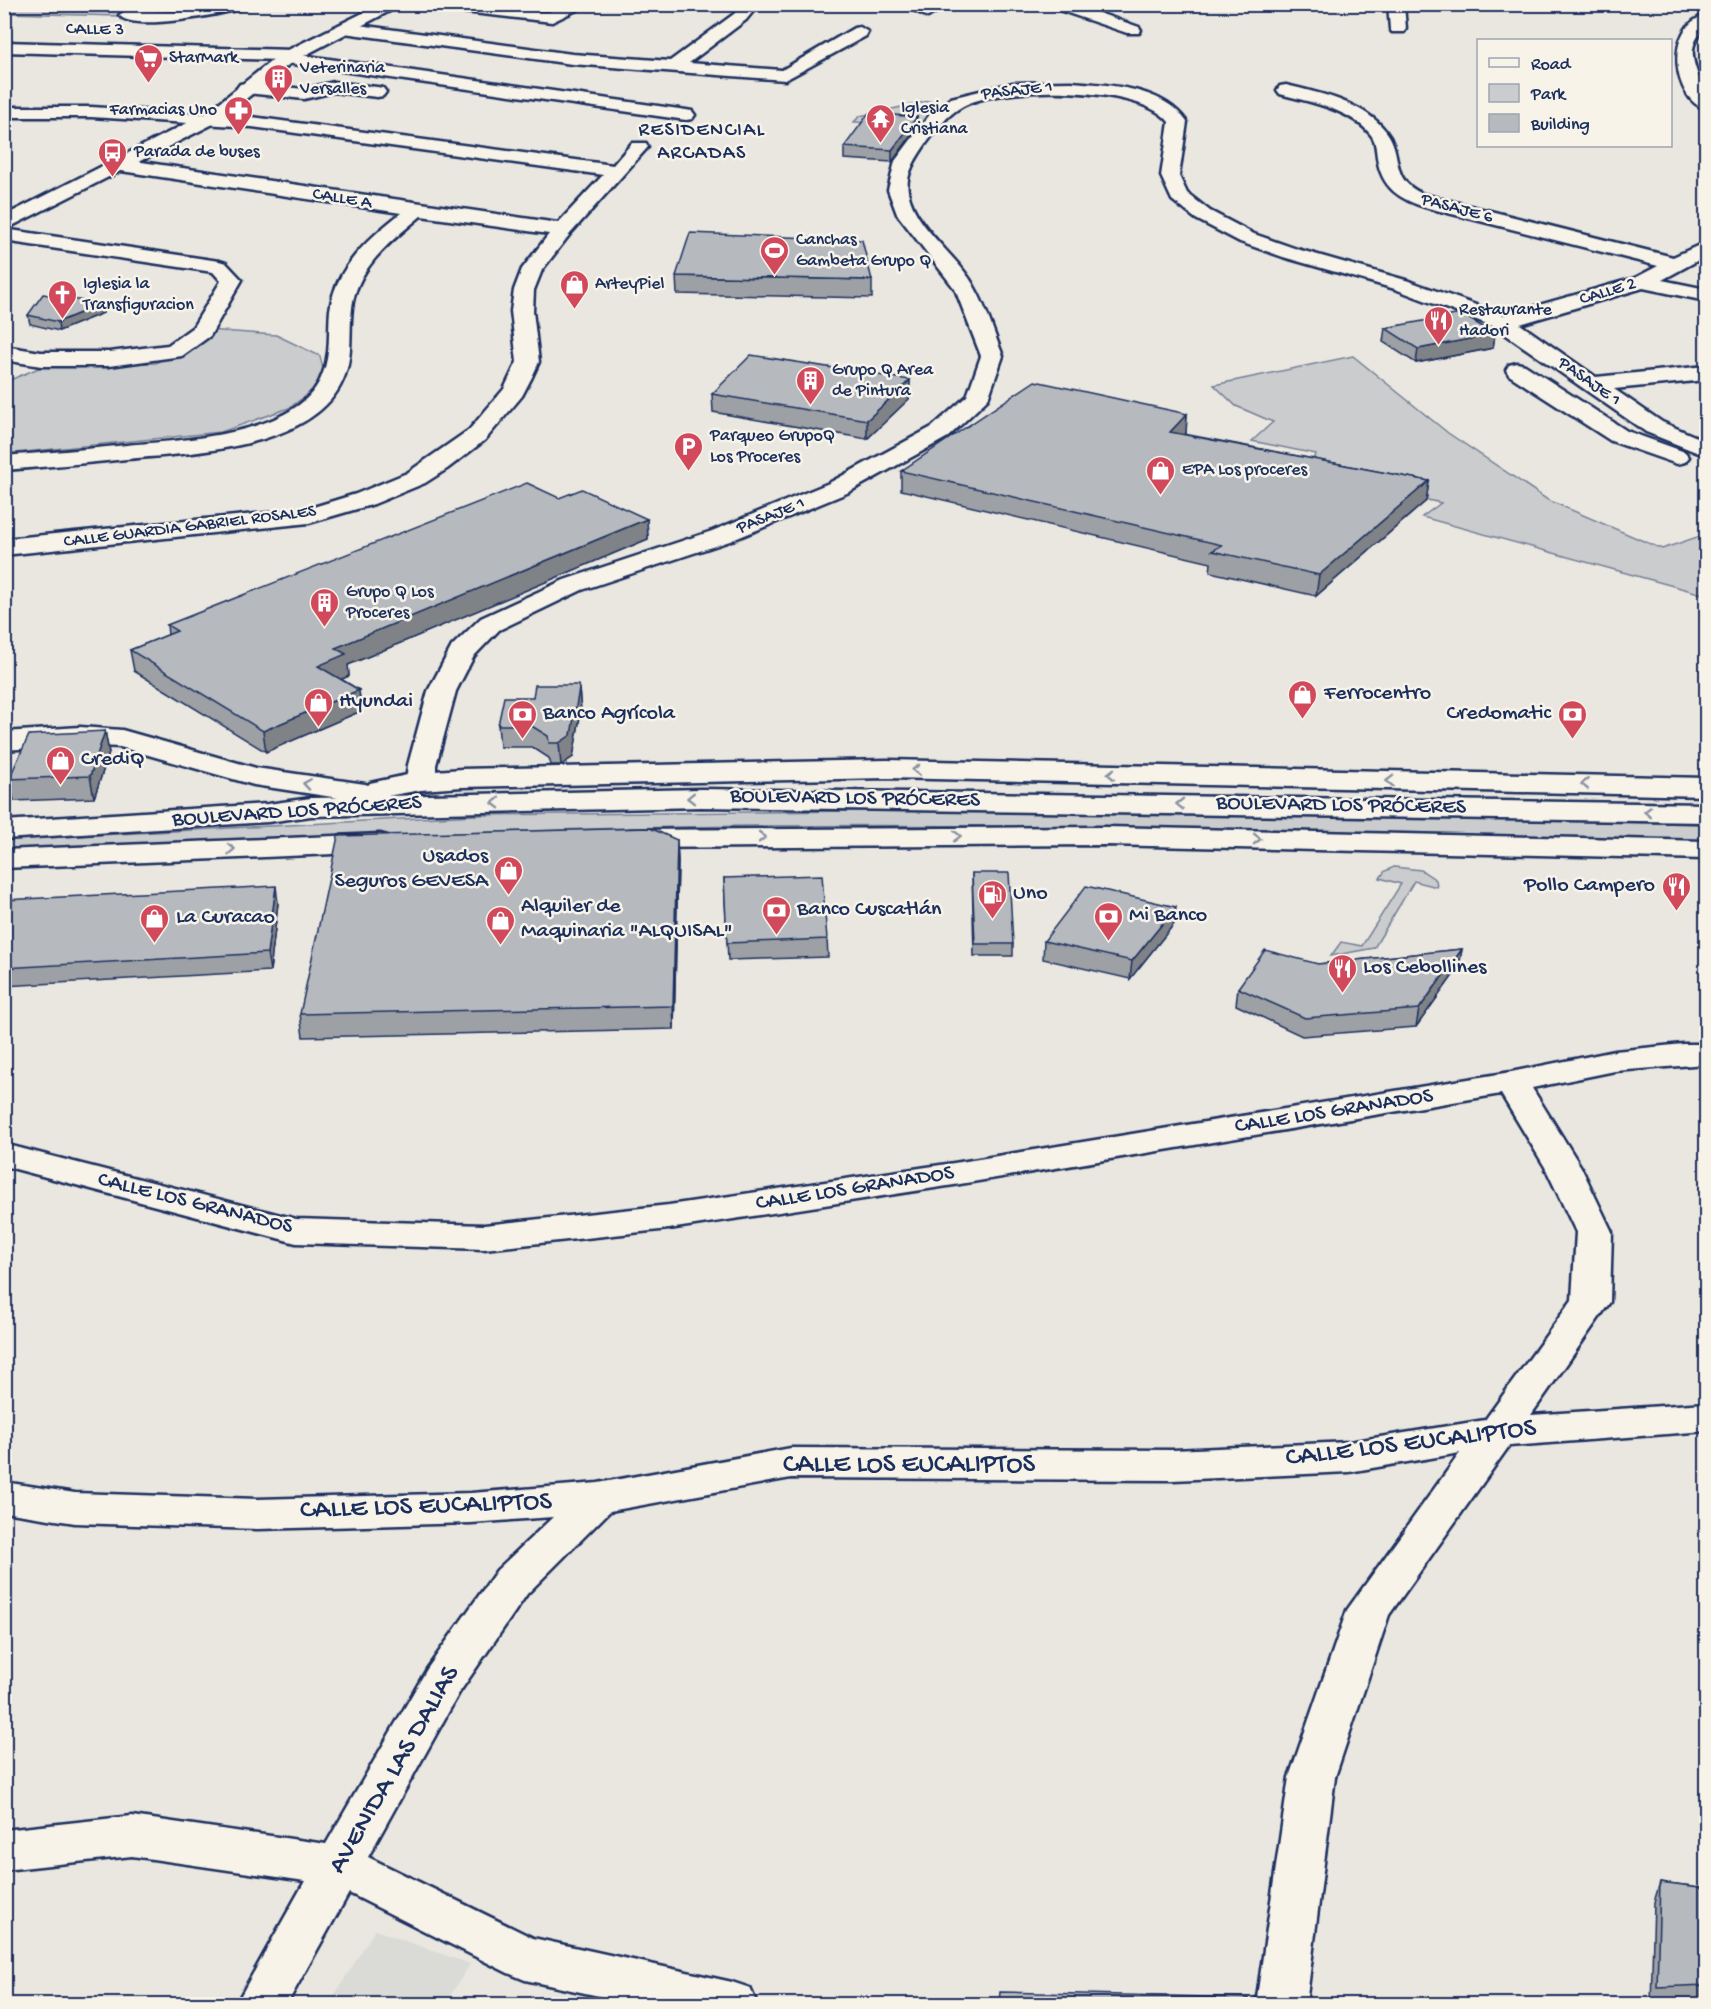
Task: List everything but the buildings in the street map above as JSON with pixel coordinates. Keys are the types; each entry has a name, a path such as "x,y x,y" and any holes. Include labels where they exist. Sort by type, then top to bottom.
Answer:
{"main road":[{"path":"138,4 128,15 180,17 240,4"},
{"path":"4,224 211,118 289,56 395,4"},
{"path":"437,4 538,17 552,16 581,4"},
{"path":"674,66 740,17 751,4"},
{"path":"909,4 928,12"},
{"path":"1056,4 1132,30"},
{"path":"1396,4 1398,29"},
{"path":"1704,101 1688,75 1683,51 1696,27 1707,20"},
{"path":"344,28 572,59 785,75 860,32"},
{"name":"CALLE 3","path":"4,47 289,56 686,115"},
{"name":"PASAJE 1","path":"421,782 422,765 442,691 462,652 490,624 573,585 721,536 805,503 940,432 977,399 992,356 965,288 907,214 898,190 904,161 937,117 957,102 1000,90 1054,86 1113,91 1144,99 1173,115 1178,122 1170,176 1179,196 1203,215 1247,238 1290,253 1402,285 1503,322 1654,427 1707,449"},
{"path":"246,88 304,94 326,88 343,87 400,95"},
{"name":"PASAJE 6","path":"1286,90 1337,105 1377,130 1386,148 1394,184 1401,192 1435,204 1676,264"},
{"path":"1681,97 1704,101"},
{"path":"4,112 91,112 264,123 618,171"},
{"name":"CALLE GUARDIA GABRIEL ROSALES","path":"4,547 309,516 365,499 416,478 439,464 477,435 514,391 528,362 522,311 524,290 532,269 563,230 639,147"},
{"name":"CALLE A","path":"121,165 563,230"},
{"path":"4,463 225,441 280,425 298,415 317,401 330,386 341,356 341,310 344,290 353,271 381,240 417,210"},
{"path":"4,235 219,267 232,280 202,331 174,351 109,358 41,359 4,353"},
{"name":"CALLE 2","path":"1503,322 1642,282 1707,248"},
{"path":"1642,282 1707,295"},
{"path":"1517,369 1619,436 1707,467"},
{"path":"1591,384 1707,373"},
{"path":"4,741 80,736 122,739 254,776 365,793"},
{"path":"311,807 421,782 601,774 887,769 1707,787"},
{"name":"BOULEVARD LOS PRÓCERES","path":"4,830 268,813 311,807 701,798 1707,813"},
{"name":"BOULEVARD LOS PRÓCERES","path":"606,839 1095,836 1707,850"},
{"name":"BOULEVARD LOS PRÓCERES","path":"4,859 409,842"},
{"path":"4,869 186,850"},
{"name":"CALLE LOS GRANADOS","path":"4,1155 296,1231 484,1237 681,1215 954,1174 1511,1082 1615,1061 1683,1054 1707,1054"},
{"path":"1281,2004 1312,1777 1369,1610 1590,1302 1594,1233 1563,1167 1511,1082"},
{"name":"CALLE LOS EUCALIPTOS","path":"4,1497 75,1508 258,1514 514,1505 598,1498 791,1462 1173,1465 1349,1457 1497,1432 1707,1416"},
{"name":"AVENIDA LAS DALIAS","path":"261,2004 341,1866 443,1681 512,1582 598,1498"},
{"path":"514,1505 546,1548"},
{"path":"4,1850 132,1836 341,1866 525,1958 732,2004"}],"shaded area":[{"path":"375,1930 470,1964 445,2004 336,2004 330,2002"}],"green space":[{"path":"5,5 132,5 120,16 5,13"},
{"path":"929,101 947,106 916,127 854,122 860,116"},
{"path":"207,330 276,335 320,356 326,381 289,408 221,432 5,454 5,382 46,365 156,363"},
{"path":"1353,356 1448,433 1548,500 1662,549 1706,534 1706,595 1422,517 1441,503 1304,473 1316,454 1252,441 1273,422 1236,406 1214,385"},
{"path":"1038,809 1706,824 1706,841 1108,827 868,825 469,833 5,853 5,840 476,815"},
{"path":"1394,867 1421,870 1436,880 1437,887 1414,881 1374,948 1331,956 1341,942 1362,946 1401,884 1380,878 1385,871"}],"place":[{"name":"StarMark","path":"148,84"},
{"name":"Veterinaria Versalles","path":"279,104"},
{"name":"Farmacias Uno","path":"238,136"},
{"name":"Iglesia Cristiana","path":"880,144"},
{"name":"Parada de buses","path":"113,178"},
{"name":"Canchas Gambeta Grupo Q","path":"775,276"},
{"name":"ArteyPiel","path":"574,310"},
{"name":"Iglesia la Transfiguracion","path":"62,320"},
{"name":"Restaurante Hadori","path":"1438,346"},
{"name":"Grupo Q Area de Pintura","path":"811,406"},
{"name":"Parqueo GrupoQ Los Proceres","path":"689,472"},
{"name":"EPA Los proceres","path":"1161,496"},
{"name":"Grupo Q Los Proceres","path":"325,628"},
{"name":"Ferrocentro","path":"1303,720"},
{"name":"Hyundai","path":"318,728"},
{"name":"Banco Agrícola","path":"522,740"},
{"name":"Credomatic","path":"1572,740"},
{"name":"CrediQ","path":"60,786"},
{"name":"Usados Seguros GEVESA","path":"509,896"},
{"name":"Pollo Campero","path":"1676,912"},
{"name":"Uno","path":"992,920"},
{"name":"Banco Cuscatlán","path":"776,936"},
{"name":"Mi Banco","path":"1108,942"},
{"name":"La Curacao","path":"155,944"},
{"name":"Alquiler de Maquinaria \"ALQUISAL\"","path":"500,946"},
{"name":"Los Cebollines","path":"1342,994"}],"district":[{"name":"RESIDENCIAL ARCADAS","path":"702,142"}]}
